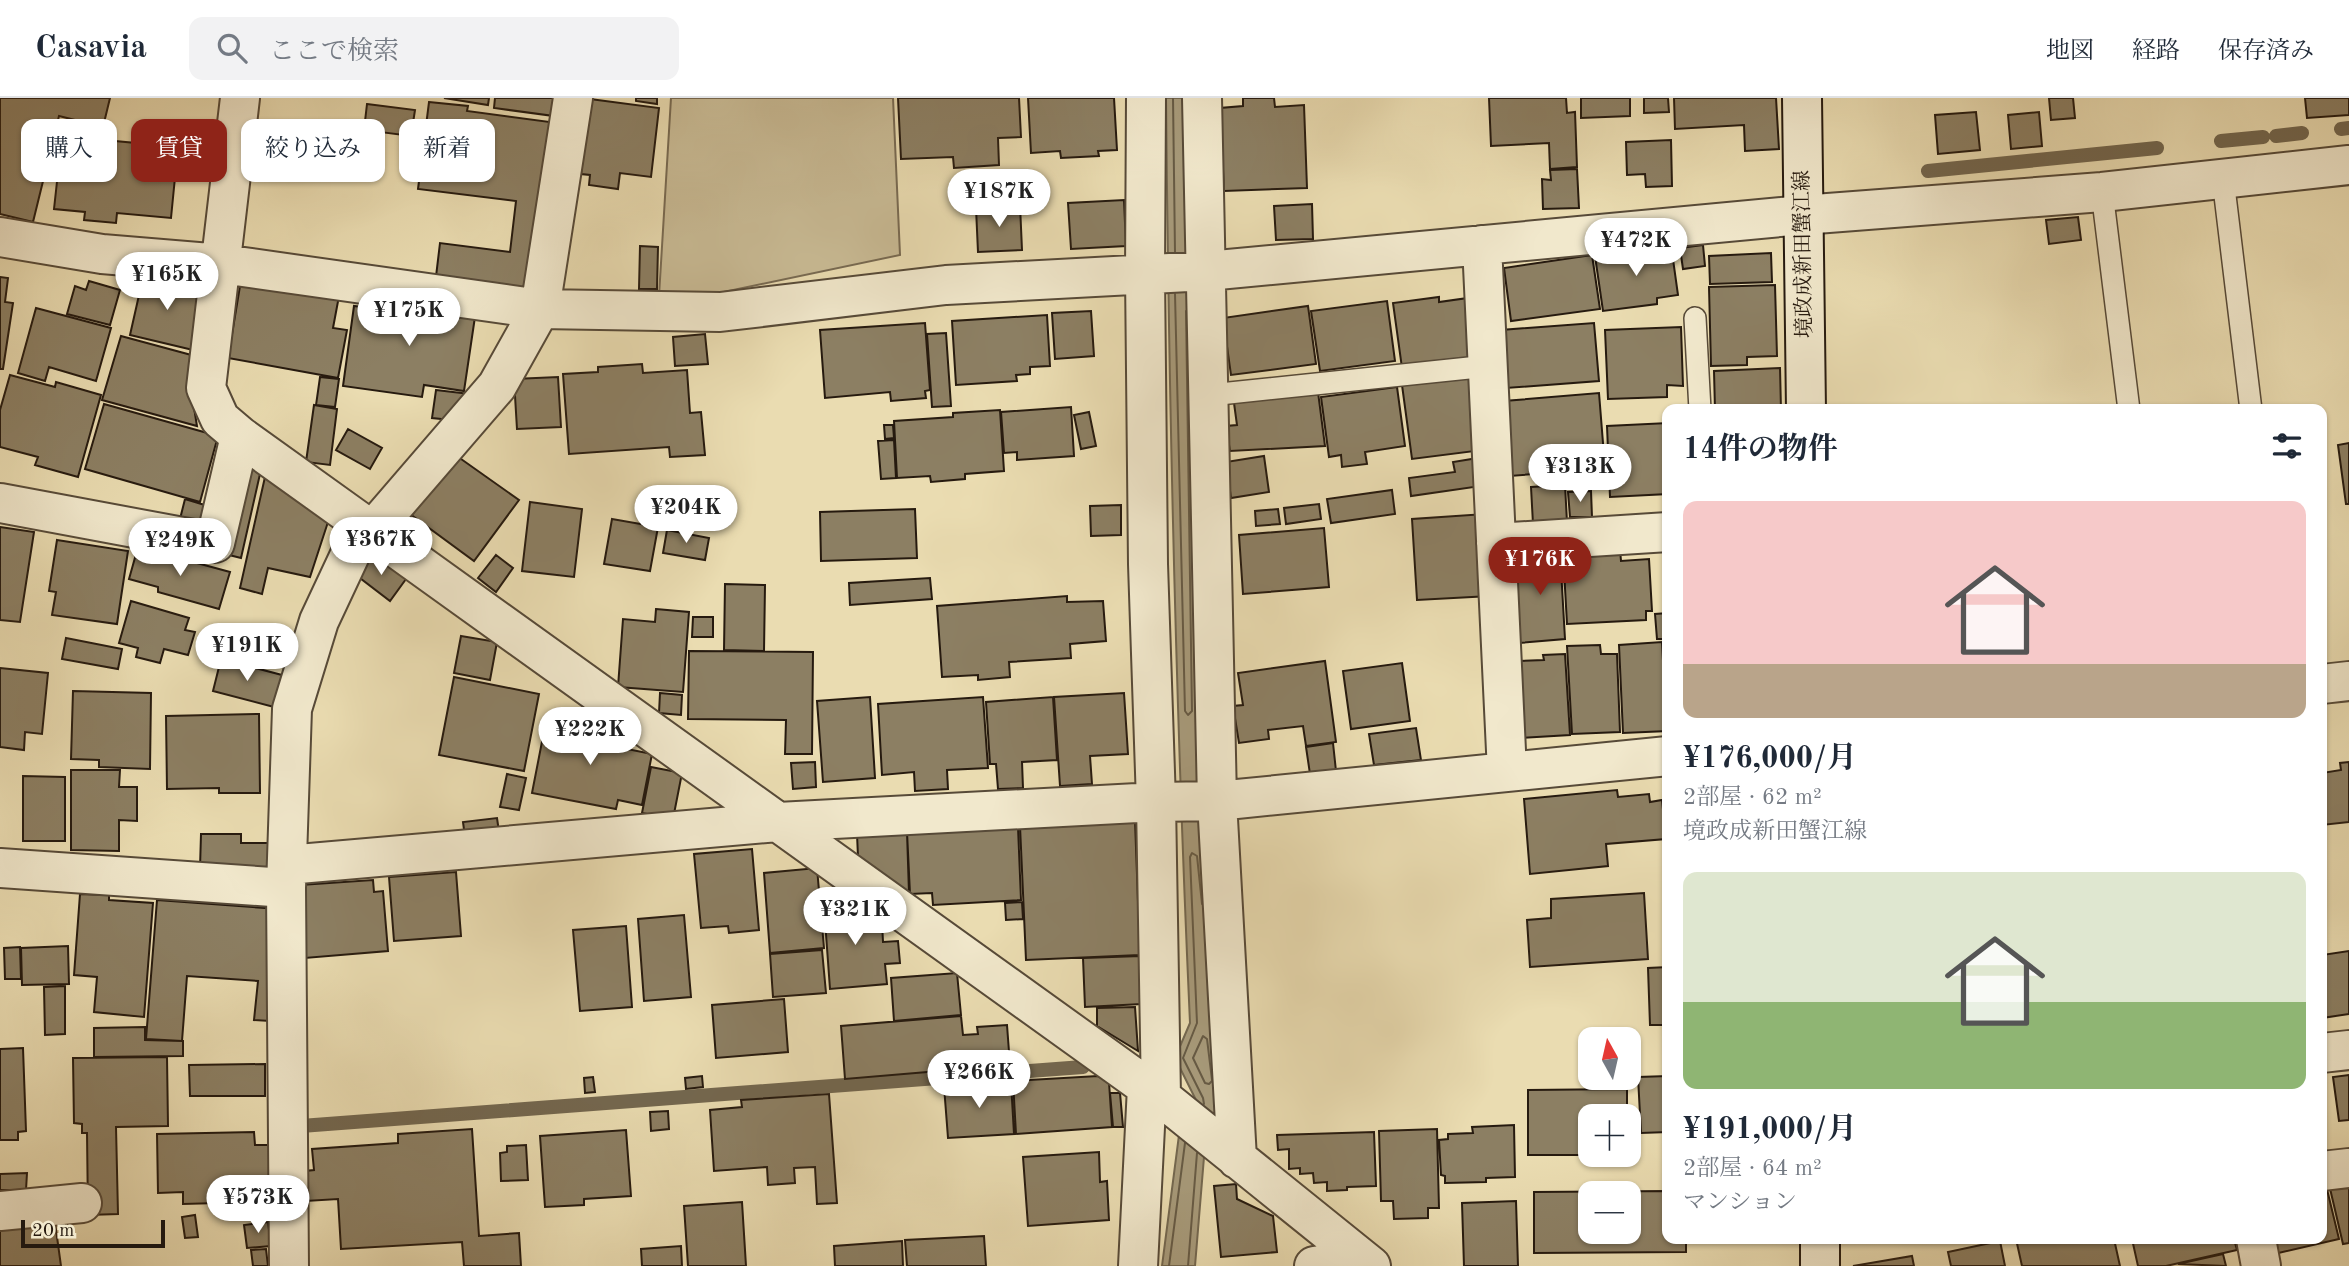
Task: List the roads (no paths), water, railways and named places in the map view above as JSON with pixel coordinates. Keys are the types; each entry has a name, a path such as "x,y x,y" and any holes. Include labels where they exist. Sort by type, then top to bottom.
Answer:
{"street":[{"path":"240,98 206,388 220,419 1162,1098 1366,1263"},
{"path":"289,1266 286,877 292,709 319,621 368,528 498,386 540,309 573,98"},
{"path":"1138,1266 1162,1098 1186,801 1210,395 1177,273 1146,98"},
{"path":"1202,98 1177,273 1148,564 1186,801 1229,1152"},
{"name":"境政成新田蟹江線","path":"1802,98 1807,404"},
{"path":"0,237 102,254 222,264 540,309 720,312 946,285 1177,273 1802,215 2102,192 2349,165"},
{"path":"1482,245 1507,772"},
{"path":"0,503 215,543 240,436"},
{"path":"1496,543 1662,532"},
{"path":"2327,683 2349,681"},
{"path":"0,868 286,877 778,822 1186,801 1662,757"},
{"path":"2327,1052 2349,1050"},
{"path":"2327,1170 2349,1168"},
{"path":"0,1212 82,1203"},
{"path":"1820,1244 1820,1266"},
{"path":"2257,1244 2261,1266"},
{"path":"1314,1266 1366,1263"}],"lane":[{"path":"2223,179 2250,404"},
{"path":"2102,192 2128,404"},
{"path":"1695,318 1700,404"},
{"path":"1210,395 1488,366"}],"water":[{"path":"1166,98 1190,98 1233,1131 1205,1145 1195,1266 1162,1266 1179,1135 1197,1102 1175,1058 1190,1023 1174,560"}],"waterway":[{"path":"2341,129 2349,128"},
{"path":"2276,136 2302,133"},
{"path":"2221,141 2263,137"},
{"path":"1928,171 2157,148"},
{"path":"301,1126 1083,1067"}]}
